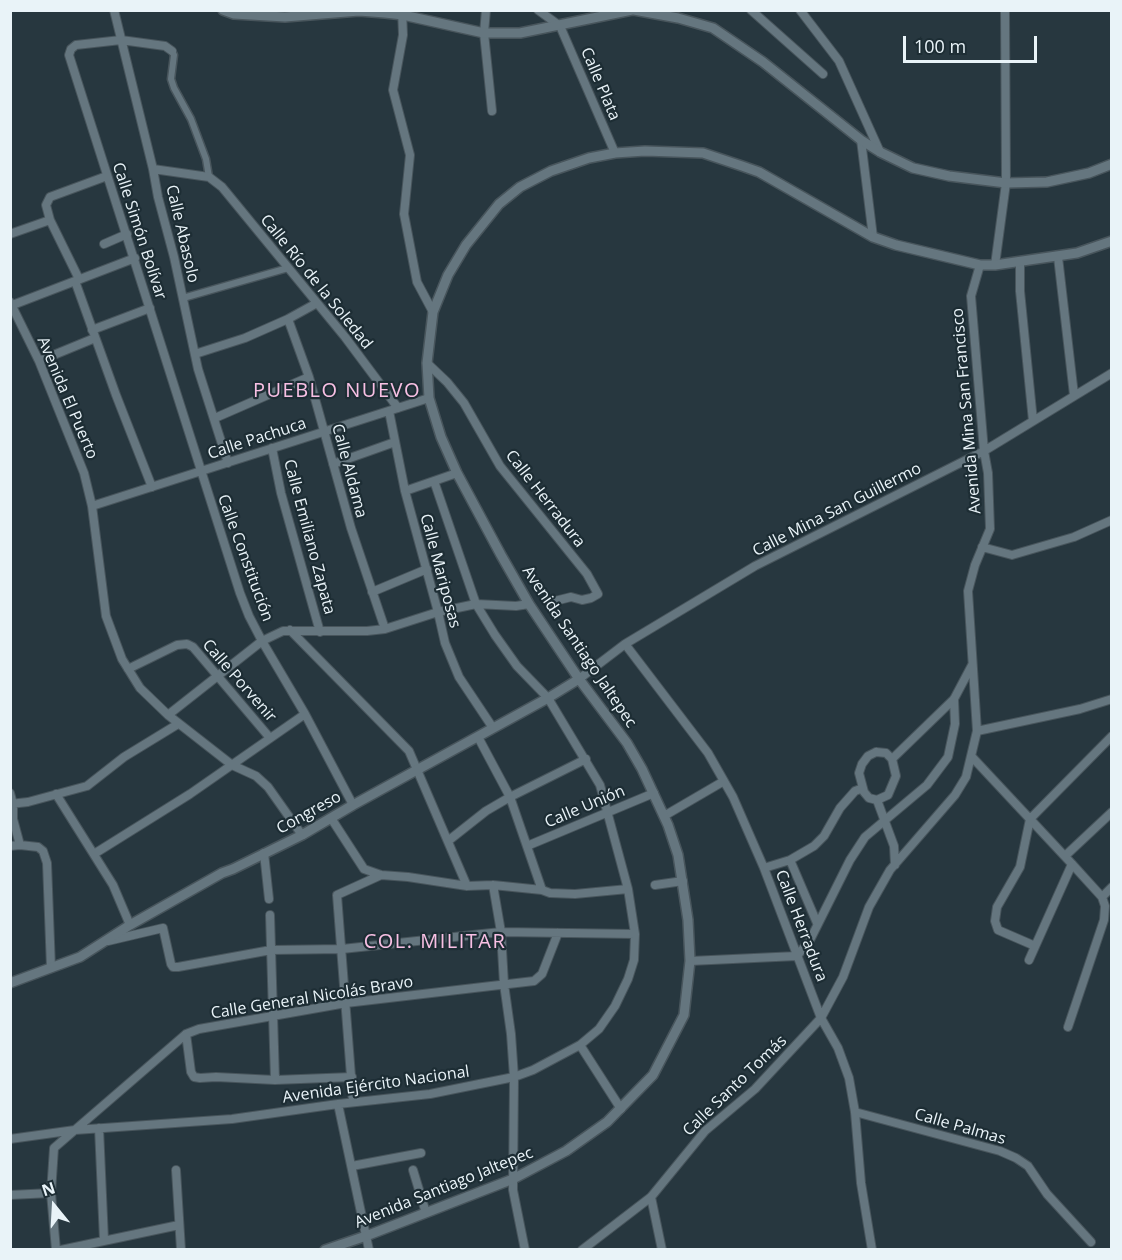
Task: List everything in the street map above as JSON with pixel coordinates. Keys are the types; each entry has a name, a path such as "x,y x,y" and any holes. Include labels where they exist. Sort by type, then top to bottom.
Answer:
{"street":[{"name":"Calle Abasolo","path":"114,10 195,354 228,463"},
{"path":"223,10 234,14 285,17 359,11 403,13 484,33 520,33 633,10 681,14 713,28 763,62 861,140 913,168 949,176 1006,183 1047,182 1089,173 1112,164"},
{"path":"486,10 484,33 492,111"},
{"path":"538,10 560,26"},
{"path":"751,10 823,74"},
{"path":"800,10 839,61 880,152"},
{"path":"995,265 1006,183 1005,10"},
{"path":"403,13 403,35 393,90 410,155 404,214 417,282 432,312"},
{"name":"Calle Plata","path":"560,26 615,153"},
{"path":"121,40 165,46 172,51 174,55 171,79 195,129 206,159 209,177 153,169"},
{"name":"Calle Simón Bolívar","path":"121,40 76,45 71,49 69,55 135,258 200,471"},
{"path":"861,140 873,237"},
{"name":"Avenida Santiago Jaltepec","path":"325,1250 513,1179 566,1151 621,1109 653,1075 684,1014 690,961 688,920 678,855 664,816 627,743 579,679 529,604 457,473 441,437 429,398 427,363 432,312 448,275 465,245 499,204 520,188 551,171 589,158 615,153 670,151 703,153 759,172 873,237 896,245 980,265 1058,257 1112,241"},
{"path":"107,176 50,197 46,205 50,220 77,280 92,330 152,487"},
{"name":"Calle Río de la Soledad","path":"209,177 222,187 317,303 398,408"},
{"path":"10,234 50,220"},
{"path":"104,244 127,234"},
{"path":"1058,257 1074,395"},
{"path":"11,304 135,258"},
{"path":"1020,261 1020,291 1033,421"},
{"name":"Avenida Mina San Francisco","path":"977,731 968,591 975,565 990,529 988,473 984,451 971,297 980,265"},
{"path":"183,298 288,268"},
{"path":"195,354 245,338 317,303"},
{"name":"Avenida El Puerto","path":"11,304 39,361 84,473 92,506 106,616 128,669 140,688 168,716 232,765 256,776 268,787 303,835"},
{"path":"92,330 150,308"},
{"name":"Calle Aldama","path":"288,319 309,377 351,528 385,629"},
{"path":"39,361 95,338"},
{"name":"Calle Herradura","path":"427,363 464,403 500,466 587,574 598,594 582,600 571,597 551,602"},
{"name":"Calle Mina San Guillermo","path":"579,679 626,644 754,566 984,451 1112,373"},
{"path":"215,418 309,377"},
{"name":"Calle Pachuca","path":"92,506 429,398"},
{"name":"Calle Mariposas","path":"389,411 405,491 445,643 459,677 494,728"},
{"path":"333,464 395,442"},
{"name":"Calle Emiliano Zapata","path":"272,448 281,493 320,632"},
{"name":"Calle Constitución","path":"200,471 249,616 305,714 353,805"},
{"path":"405,491 457,473"},
{"name":"Avenida Ejército Nacional","path":"10,1139 75,1130 232,1119 430,1094 514,1077 533,1070 580,1045 599,1029 615,1006 628,980 634,960 635,934 628,889 600,785 548,698 517,666 476,604 434,481"},
{"path":"982,547 1012,555 1074,537 1112,520"},
{"path":"372,592 427,569"},
{"path":"168,716 262,641 290,630 320,632 385,629 438,612 476,604 516,606 529,604"},
{"path":"290,630 408,751 467,886"},
{"name":"Calle Porvenir","path":"128,669 177,645 187,644 193,647 270,738"},
{"name":"Calle Herradura","path":"626,644 708,753 734,797 764,868 821,1018 838,1048 849,1078 855,1112 861,1182 872,1250"},
{"path":"892,759 954,699 973,664"},
{"name":"Congreso","path":"10,983 80,957 130,925 222,873 303,835 579,679"},
{"path":"690,961 797,956 810,940 850,860 866,837 927,785 948,756 955,724 954,699"},
{"path":"977,731 1080,709 1112,699"},
{"path":"94,854 190,794 305,714"},
{"path":"12,804 87,786 124,757 178,724"},
{"name":"Calle Santo Tomás","path":"582,1250 651,1197 705,1131 755,1089 821,1018 843,977 869,906 895,865 956,795 966,777 977,731"},
{"path":"1035,946 998,930 995,921 998,908 1020,867 1030,819 1112,736"},
{"path":"478,737 510,797 542,890"},
{"path":"876,752 886,753 892,759 896,776 888,795 877,800 869,798 863,788 860,773 862,764 868,756 876,752"},
{"path":"972,757 1102,897 1106,906 1104,920 1068,1027"},
{"path":"448,841 486,811 586,759"},
{"path":"664,816 724,781"},
{"path":"764,868 790,860 814,846 824,836 840,808 855,790 863,788"},
{"path":"10,793 13,819 20,845"},
{"name":"Calle Unión","path":"527,846 654,793"},
{"path":"57,794 113,885 130,925"},
{"path":"877,800 894,846 895,865"},
{"path":"1065,856 1112,812"},
{"path":"331,818 364,869 381,876 408,877 467,886 493,885 542,890 550,893 575,894 628,889"},
{"path":"10,846 38,847 47,863 51,968"},
{"path":"264,853 269,899"},
{"path":"790,860 817,923"},
{"path":"1029,960 1072,864"},
{"path":"353,1102 337,895 381,876"},
{"path":"655,885 683,881"},
{"path":"493,885 501,932 514,1077 513,1190 525,1250"},
{"path":"1102,897 1112,886"},
{"path":"270,915 275,1080"},
{"path":"105,942 163,928 173,967 271,950 342,949 501,932 635,934"},
{"name":"Calle General Nicolás Bravo","path":"58,1250 51,1193 54,1148 186,1034 199,1029 346,1003 534,981 539,978 558,933"},
{"path":"186,1034 191,1071 194,1077 275,1080 352,1077"},
{"path":"580,1045 621,1109"},
{"path":"338,1104 369,1250"},
{"name":"Calle Palmas","path":"855,1112 1000,1151 1016,1158 1028,1166 1047,1194 1091,1242"},
{"path":"99,1128 104,1240"},
{"path":"352,1166 421,1153"},
{"path":"176,1170 181,1250"},
{"path":"414,1170 426,1213"},
{"path":"10,1195 51,1193"},
{"path":"651,1197 662,1250"},
{"path":"58,1250 179,1225"}],"district":[{"name":"PUEBLO NUEVO","path":"337,391"},
{"name":"COL. MILITAR","path":"435,942"}]}
